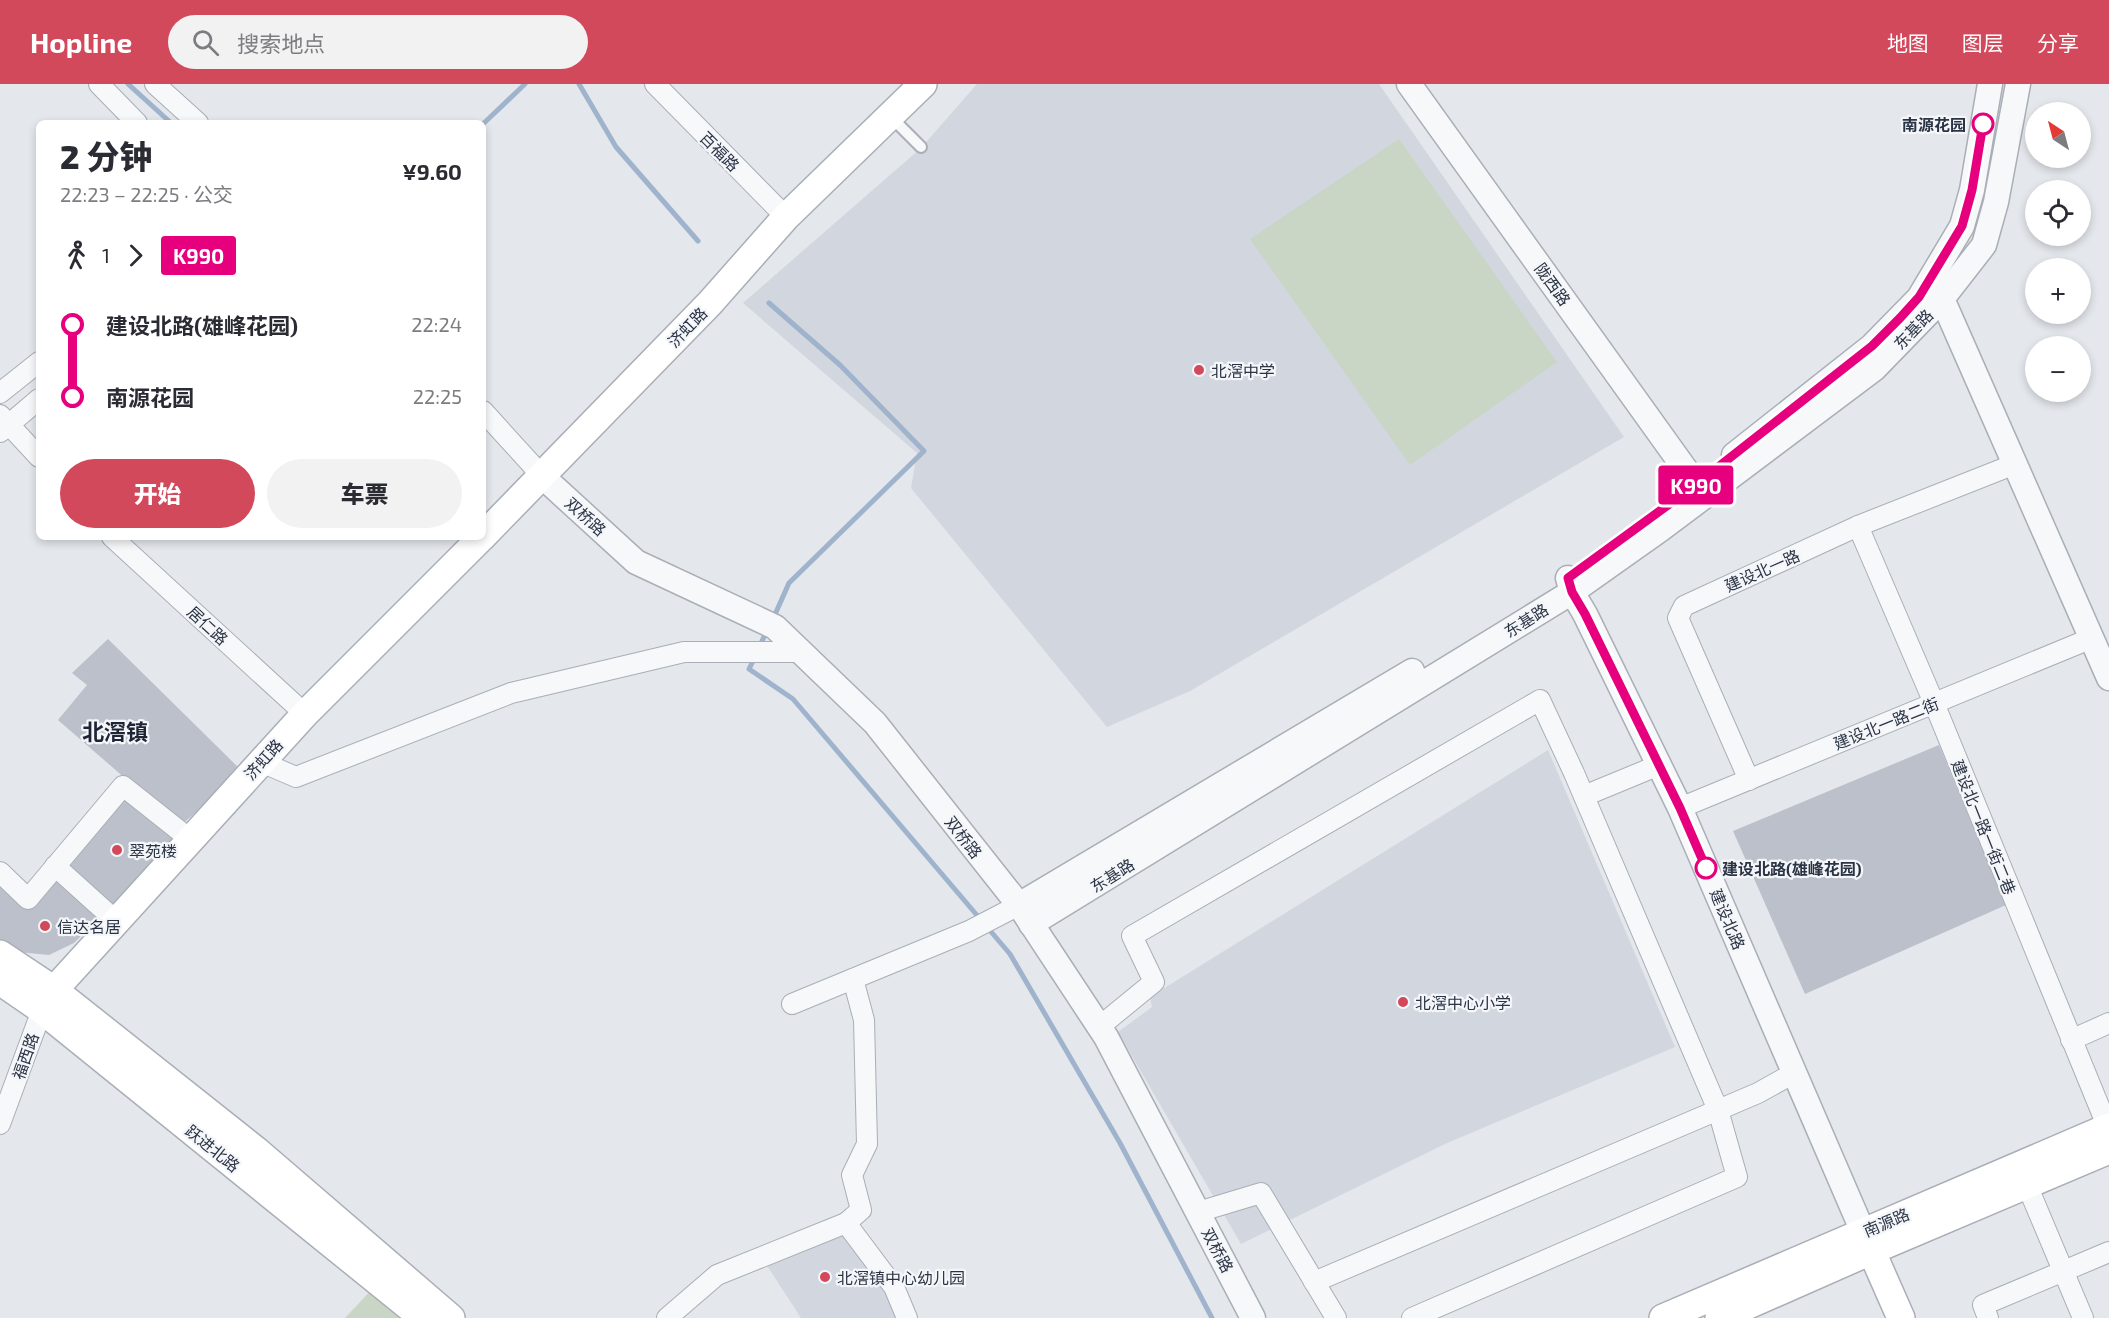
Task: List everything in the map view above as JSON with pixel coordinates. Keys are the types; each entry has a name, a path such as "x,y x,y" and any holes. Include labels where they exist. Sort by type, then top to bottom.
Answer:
{"main road":[{"name":"济虹路","path":"890,116 891,104 911,84"},
{"name":"济虹路","path":"486,534 710,303 786,217 923,84"},
{"name":"济虹路","path":"48,1000 116,921 305,714 480,540"},
{"path":"0,954 48,1000"},
{"name":"跃进北路","path":"0,981 48,1000 257,1151 451,1318"},
{"name":"跃进北路","path":"48,1000 423,1318"},
{"name":"南源路","path":"1663,1318 1862,1243 2027,1185 2109,1135"},
{"name":"南源路","path":"1719,1318 1862,1243 2109,1135"},
{"path":"1862,1243 1888,1318"},
{"path":"1862,1243 1901,1318"}],"street":[{"path":"99,84 134,120"},
{"path":"155,84 195,120"},
{"name":"百福路","path":"655,84 786,217"},
{"name":"陇西路","path":"1409,84 1688,473 1694,486"},
{"name":"东基路","path":"1565,588 1872,346 1919,297 1962,226 1972,190 1990,84"},
{"name":"东基路","path":"1025,915 1661,529 1874,369 1942,299 1984,245 1996,202 2018,84"},
{"path":"1932,275 2109,678"},
{"path":"0,393 36,364"},
{"path":"36,401 3,424 36,454"},
{"path":"486,414 543,477"},
{"name":"建设北一路","path":"1749,780 1678,618 1684,606 1858,526 2015,464"},
{"name":"双桥路","path":"543,477 636,562 775,627 875,723 1025,915 1100,1027 1253,1318"},
{"name":"建设北一路一街二巷","path":"1858,526 1934,703 2109,1135"},
{"name":"居仁路","path":"115,540 305,714"},
{"name":"建设北路","path":"1565,588 1585,614 1862,1243"},
{"name":"建设北一路二街","path":"1680,808 2092,638"},
{"path":"261,762 296,777 512,693 684,652 801,652"},
{"path":"1100,1027 1154,982 1132,936 1540,700 1584,796 1718,1110 1737,1177 1412,1318"},
{"path":"1584,796 1654,767"},
{"name":"建设北路","path":"1654,767 1680,808 1789,1076"},
{"path":"0,872 28,899 123,786 190,840"},
{"path":"55,867 116,921"},
{"path":"792,1004 969,931 1025,915"},
{"path":"667,1318 717,1275 846,1223 861,1210 852,1175 867,1144 864,1020 853,979"},
{"name":"福西路","path":"0,1124 48,1000"},
{"path":"2072,1040 2109,1023"},
{"path":"1314,1282 1758,1093 1789,1076"},
{"path":"2027,1185 2083,1318"},
{"path":"1198,1212 1261,1193 1336,1318"},
{"path":"846,1223 894,1287 907,1318"},
{"path":"1985,1312 2063,1271 2109,1252"}],"lane":[{"path":"890,116 921,147"}],"shaded area":[{"name":"北滘中学","path":"977,84 1379,84 1624,437 1190,691 1107,727 911,488 917,453 743,303 921,148"},
{"name":"北滘中心小学","path":"1548,750 1675,1047 1447,1143 1241,1244 1118,1032 1152,1007 1150,997"},
{"name":"北滘镇中心幼儿园","path":"843,1231 887,1293 898,1318 801,1318 764,1261"}],"green space":[{"path":"1399,139 1557,362 1410,465 1250,239"},
{"path":"377,1284 411,1318 345,1318"}],"building":[{"path":"108,639 242,771 180,826 58,720 87,685 72,673"},
{"path":"1939,745 2006,905 1805,994 1733,831"},
{"name":"翠苑楼","path":"119,795 174,837 111,907 60,862"},
{"name":"信达名居","path":"55,872 103,913 74,943 49,955 18,952 0,939 0,885 30,906"}],"waterway":[{"path":"128,84 168,120"},
{"path":"486,121 525,84"},
{"path":"579,84 616,147 698,241"},
{"path":"769,303 840,365 924,451 789,583 773,619"},
{"path":"759,648 767,630"},
{"path":"755,657 749,669 793,699 981,920"},
{"path":"987,927 1010,954 1120,1143 1212,1318"}],"bus line":[{"name":"K990","path":"1706,868 1680,808 1572,592 1568,578 1694,486 1872,346 1900,318 1919,297 1962,226 1972,190 1983,124"}],"place":[{"name":"南源花园","path":"1983,124"},
{"name":"北滘中学","path":"1199,370"},
{"name":"翠苑楼","path":"117,850"},
{"name":"建设北路(雄峰花园)","path":"1706,868"},
{"name":"信达名居","path":"45,926"},
{"name":"北滘中心小学","path":"1403,1002"},
{"name":"北滘镇中心幼儿园","path":"825,1277"}],"district":[{"name":"北滘镇","path":"115,731"}]}
